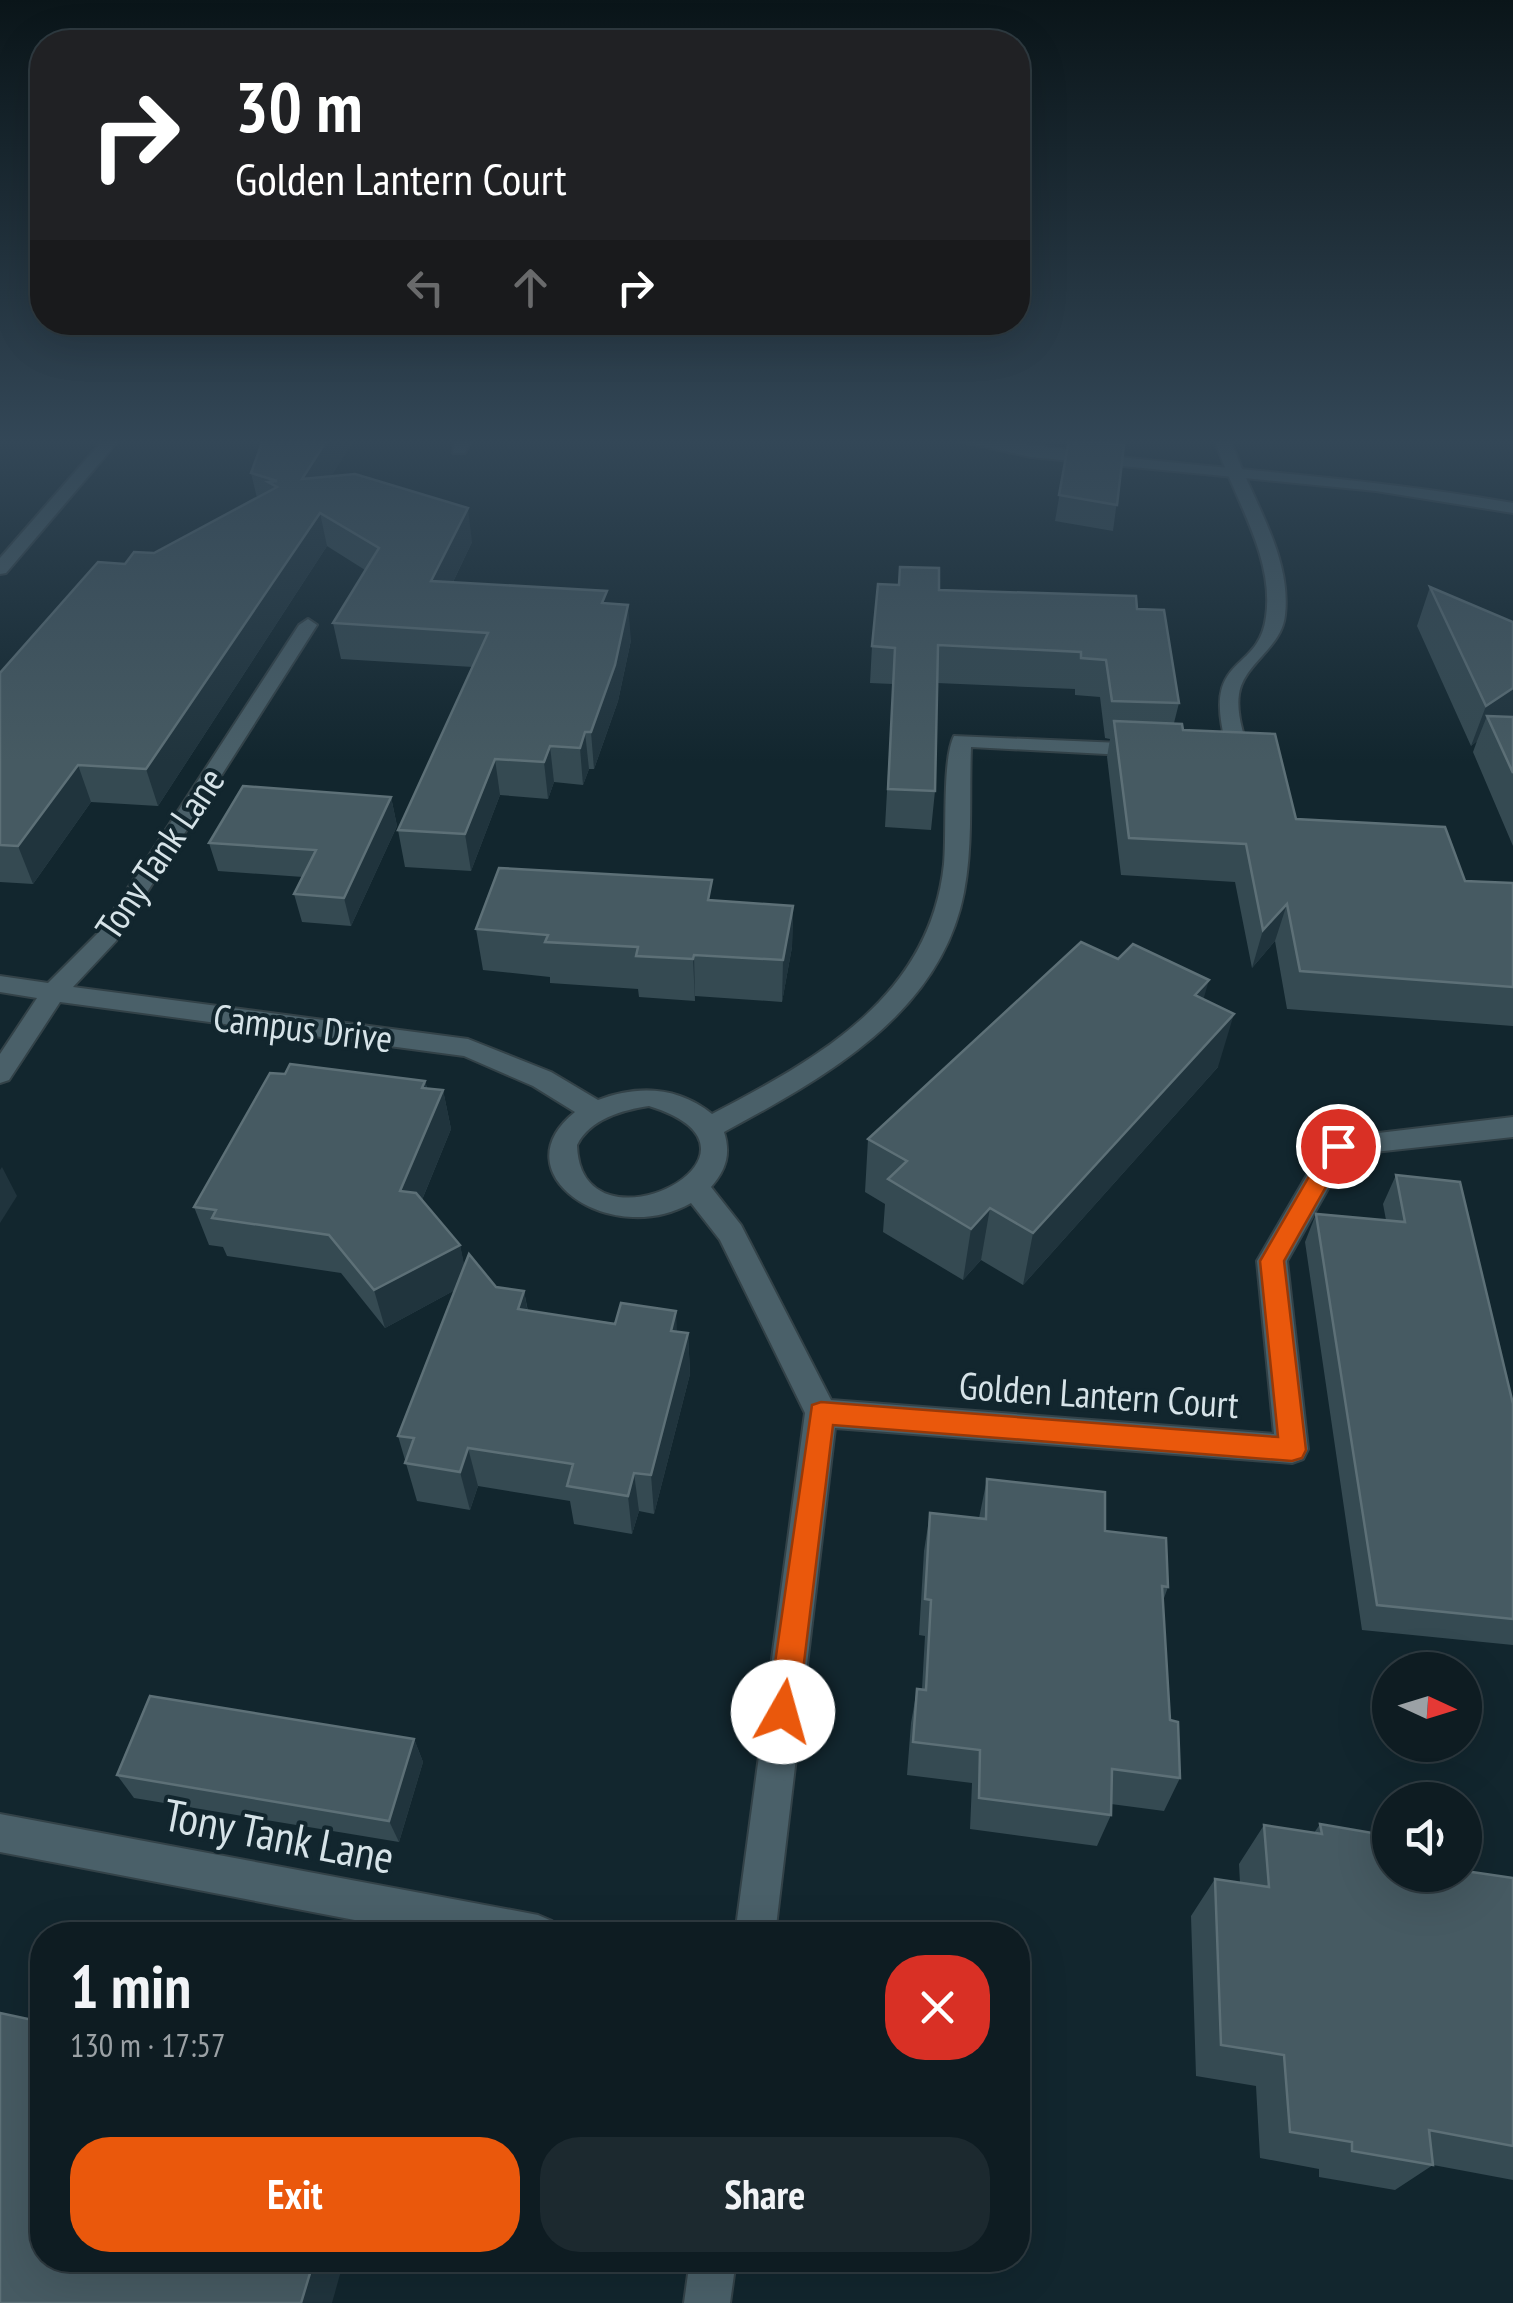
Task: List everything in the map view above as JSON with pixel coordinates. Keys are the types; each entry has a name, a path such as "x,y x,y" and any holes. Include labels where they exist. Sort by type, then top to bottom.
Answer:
{"street":[{"path":"0,568 18,547"},
{"path":"1199,752 1239,754 1230,715 1231,685 1259,653 1276,620 1276,586 1263,547"},
{"name":"Tony Tank Lane","path":"0,1074 53,993 108,936 308,625"},
{"path":"712,1126 785,1088 863,1032 929,964 952,896 961,740 1160,750"},
{"name":"Campus Drive","path":"0,984 468,1048 542,1079 593,1110"},
{"path":"649,1097 674,1101 712,1126 716,1160 710,1174 696,1190 671,1204 644,1209 602,1204 586,1196 567,1170 564,1151 568,1135 593,1110 614,1101 649,1097"},
{"name":"Golden Lantern Court","path":"821,1413 1292,1450 1272,1261 1338,1146 1513,1128"},
{"path":"696,1190 730,1233 821,1413 757,1922"},
{"name":"Tony Tank Lane","path":"0,1832 470,1922"},
{"path":"707,2303 711,2272"}],"building":[{"path":"164,547 297,547 146,769 78,765 18,846 0,845 0,673 98,562 125,564 134,552 154,553"},
{"path":"448,547 431,581 607,591 602,603 628,605 615,665 591,732 585,732 580,748 550,746 544,762 495,759 465,834 398,830 488,633 333,623 379,548"},
{"path":"900,567 939,568 939,590 1136,596 1137,609 1164,610 1179,703 1112,701 1106,660 1081,658 1081,652 938,645 935,791 888,789 895,648 872,646 878,584 899,585"},
{"path":"1430,587 1513,622 1513,688 1486,706"},
{"path":"1487,716 1513,717 1513,773"},
{"path":"1114,721 1182,724 1183,730 1275,734 1296,819 1445,827 1465,881 1513,883 1513,987 1300,971 1287,904 1263,930 1246,844 1129,838"},
{"path":"243,786 391,797 344,898 294,894 316,850 209,843"},
{"path":"499,868 712,880 708,900 793,906 783,960 636,956 638,947 545,942 548,935 476,929"},
{"path":"1081,942 1118,959 1133,944 1209,980 1195,995 1234,1014 1033,1233 990,1208 971,1229 888,1179 907,1161 868,1139"},
{"path":"290,1064 425,1081 422,1088 443,1090 400,1191 416,1193 460,1245 374,1290 329,1235 212,1218 216,1210 194,1207 270,1073 285,1074"},
{"path":"1396,1175 1460,1182 1513,1404 1513,1619 1377,1605 1316,1214 1405,1222"},
{"path":"469,1254 496,1287 524,1291 518,1309 615,1324 621,1303 676,1311 671,1331 688,1333 651,1475 634,1473 628,1496 567,1486 573,1464 468,1448 460,1472 405,1463 414,1438 398,1436"},
{"path":"987,1479 1105,1492 1105,1531 1166,1538 1168,1587 1162,1586 1170,1720 1178,1722 1180,1778 1112,1769 1111,1815 979,1798 980,1750 913,1742 917,1689 926,1690 931,1600 925,1599 930,1513 986,1519"},
{"path":"150,1696 414,1739 389,1821 117,1775"},
{"path":"1320,1824 1372,1833 1372,1892 1482,1892 1482,1873 1513,1878 1513,2146 1429,2130 1433,2165 1352,2151 1352,2142 1290,2132 1284,2055 1221,2045 1215,1879 1269,1887 1264,1825 1322,1834"},
{"path":"0,2013 30,2019 30,2272 310,2272 301,2303 0,2303"}],"route":[{"path":"783,1712 821,1413 1292,1450 1272,1261 1338,1146"}]}
